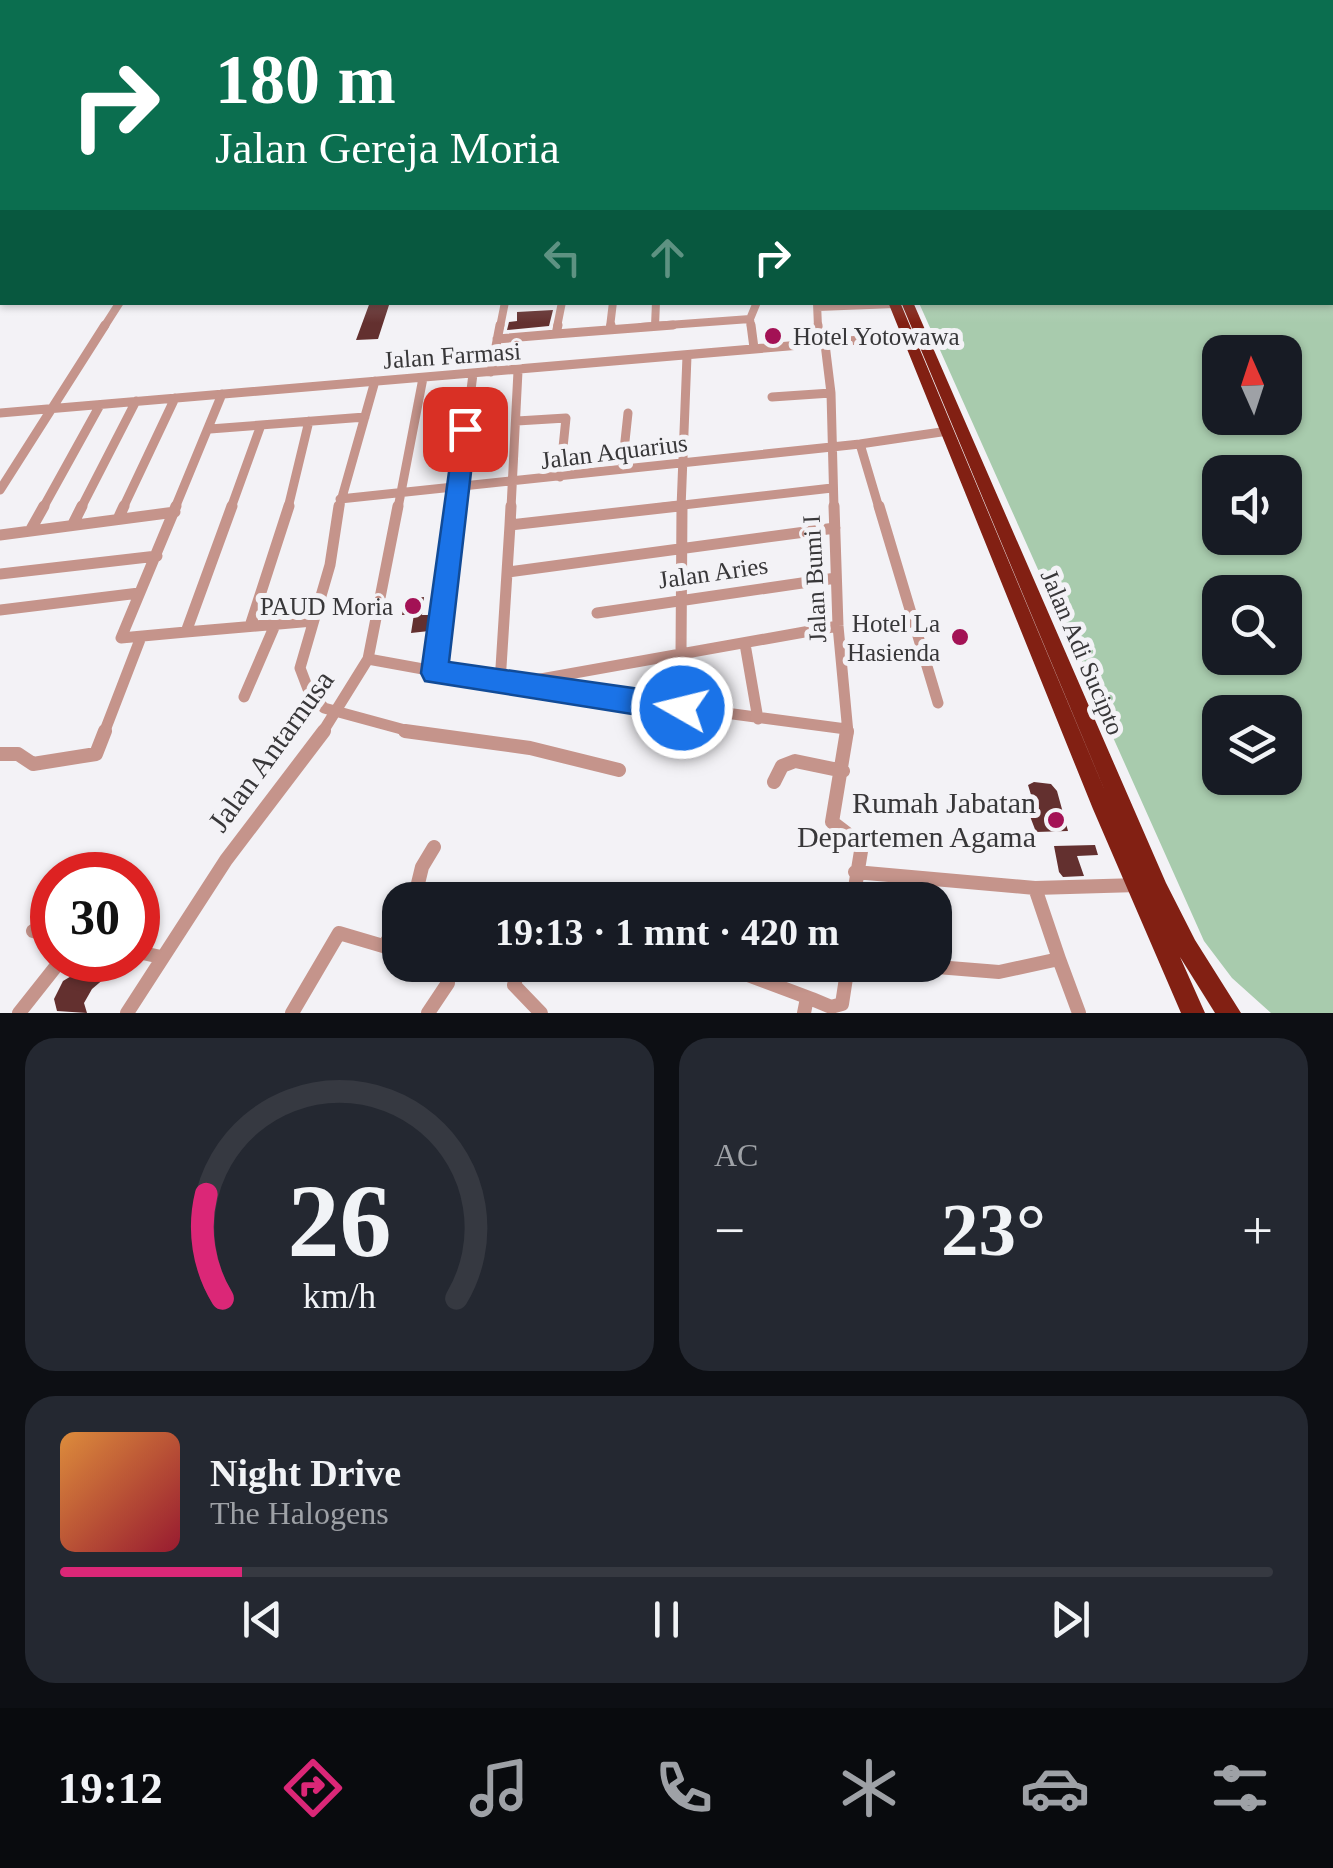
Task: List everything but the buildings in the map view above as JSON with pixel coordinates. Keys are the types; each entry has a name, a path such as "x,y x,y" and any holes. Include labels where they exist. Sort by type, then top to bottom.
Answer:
{"highway":[{"name":"Jalan Adi Sucipto","path":"895,305 948,431 1158,891 1187,948 1229,1013"},
{"name":"Jalan Adi Sucipto","path":"908,305 1138,886 1194,1013"}],"street":[{"path":"0,490 118,305"},
{"path":"490,372 503,305"},
{"path":"556,334 561,305"},
{"path":"610,330 613,305"},
{"path":"655,326 656,305"},
{"path":"754,348 750,319 756,305"},
{"name":"Jalan Bumi I","path":"817,305 831,393 838,626 848,748 832,810 833,826 862,845 855,872"},
{"path":"497,339 750,319"},
{"name":"Jalan Farmasi","path":"0,413 907,336"},
{"path":"681,653 686,356"},
{"path":"500,682 518,370"},
{"path":"434,673 474,374"},
{"name":"Jalan Antarnusa","path":"126,1013 226,860 338,712 368,659 423,378"},
{"path":"375,381 340,499 330,565 300,668 316,700 338,712 423,735 530,748 619,770"},
{"path":"772,397 831,393"},
{"path":"222,394 121,638 313,621"},
{"path":"118,519 175,398"},
{"path":"73,524 136,401"},
{"path":"30,531 100,404"},
{"path":"622,470 628,414"},
{"path":"210,428 365,417"},
{"path":"517,420 566,418 560,478"},
{"path":"250,626 293,492 309,422"},
{"path":"186,632 260,424"},
{"name":"Jalan Aquarius","path":"340,499 560,478 948,431"},
{"path":"860,444 938,702"},
{"path":"510,525 832,488"},
{"path":"0,535 175,512"},
{"path":"508,572 835,528"},
{"path":"0,574 157,556"},
{"name":"Jalan Aries","path":"597,613 836,578"},
{"path":"0,610 139,593"},
{"path":"244,698 275,624"},
{"path":"519,684 838,626"},
{"path":"0,754 18,754 33,764 96,754 141,637"},
{"path":"745,644 758,718"},
{"path":"368,659 434,673 846,729"},
{"path":"774,782 782,766 795,761 843,770"},
{"path":"418,882 434,847"},
{"path":"854,882 855,872 1035,888 1138,886"},
{"path":"1035,888 1078,1013"},
{"path":"292,1013 339,933 382,945"},
{"path":"952,968 998,972 1059,958"},
{"path":"18,1013 43,982"},
{"path":"428,1013 448,982"},
{"path":"515,982 541,1013"},
{"path":"757,982 808,1006 831,1007 842,1004 845,982"}],"green space":[{"path":"920,305 1333,305 1333,1013 1271,1013 1232,978 1204,941"}],"place":[{"name":"Hotel Yotowawa","path":"773,336"},
{"name":"PAUD Moria","path":"413,606"},
{"name":"Hotel La Hasienda","path":"960,637"},
{"name":"Rumah Jabatan Departemen Agama","path":"1056,820"}],"route":[{"path":"465,429 434,673 682,708"}]}
